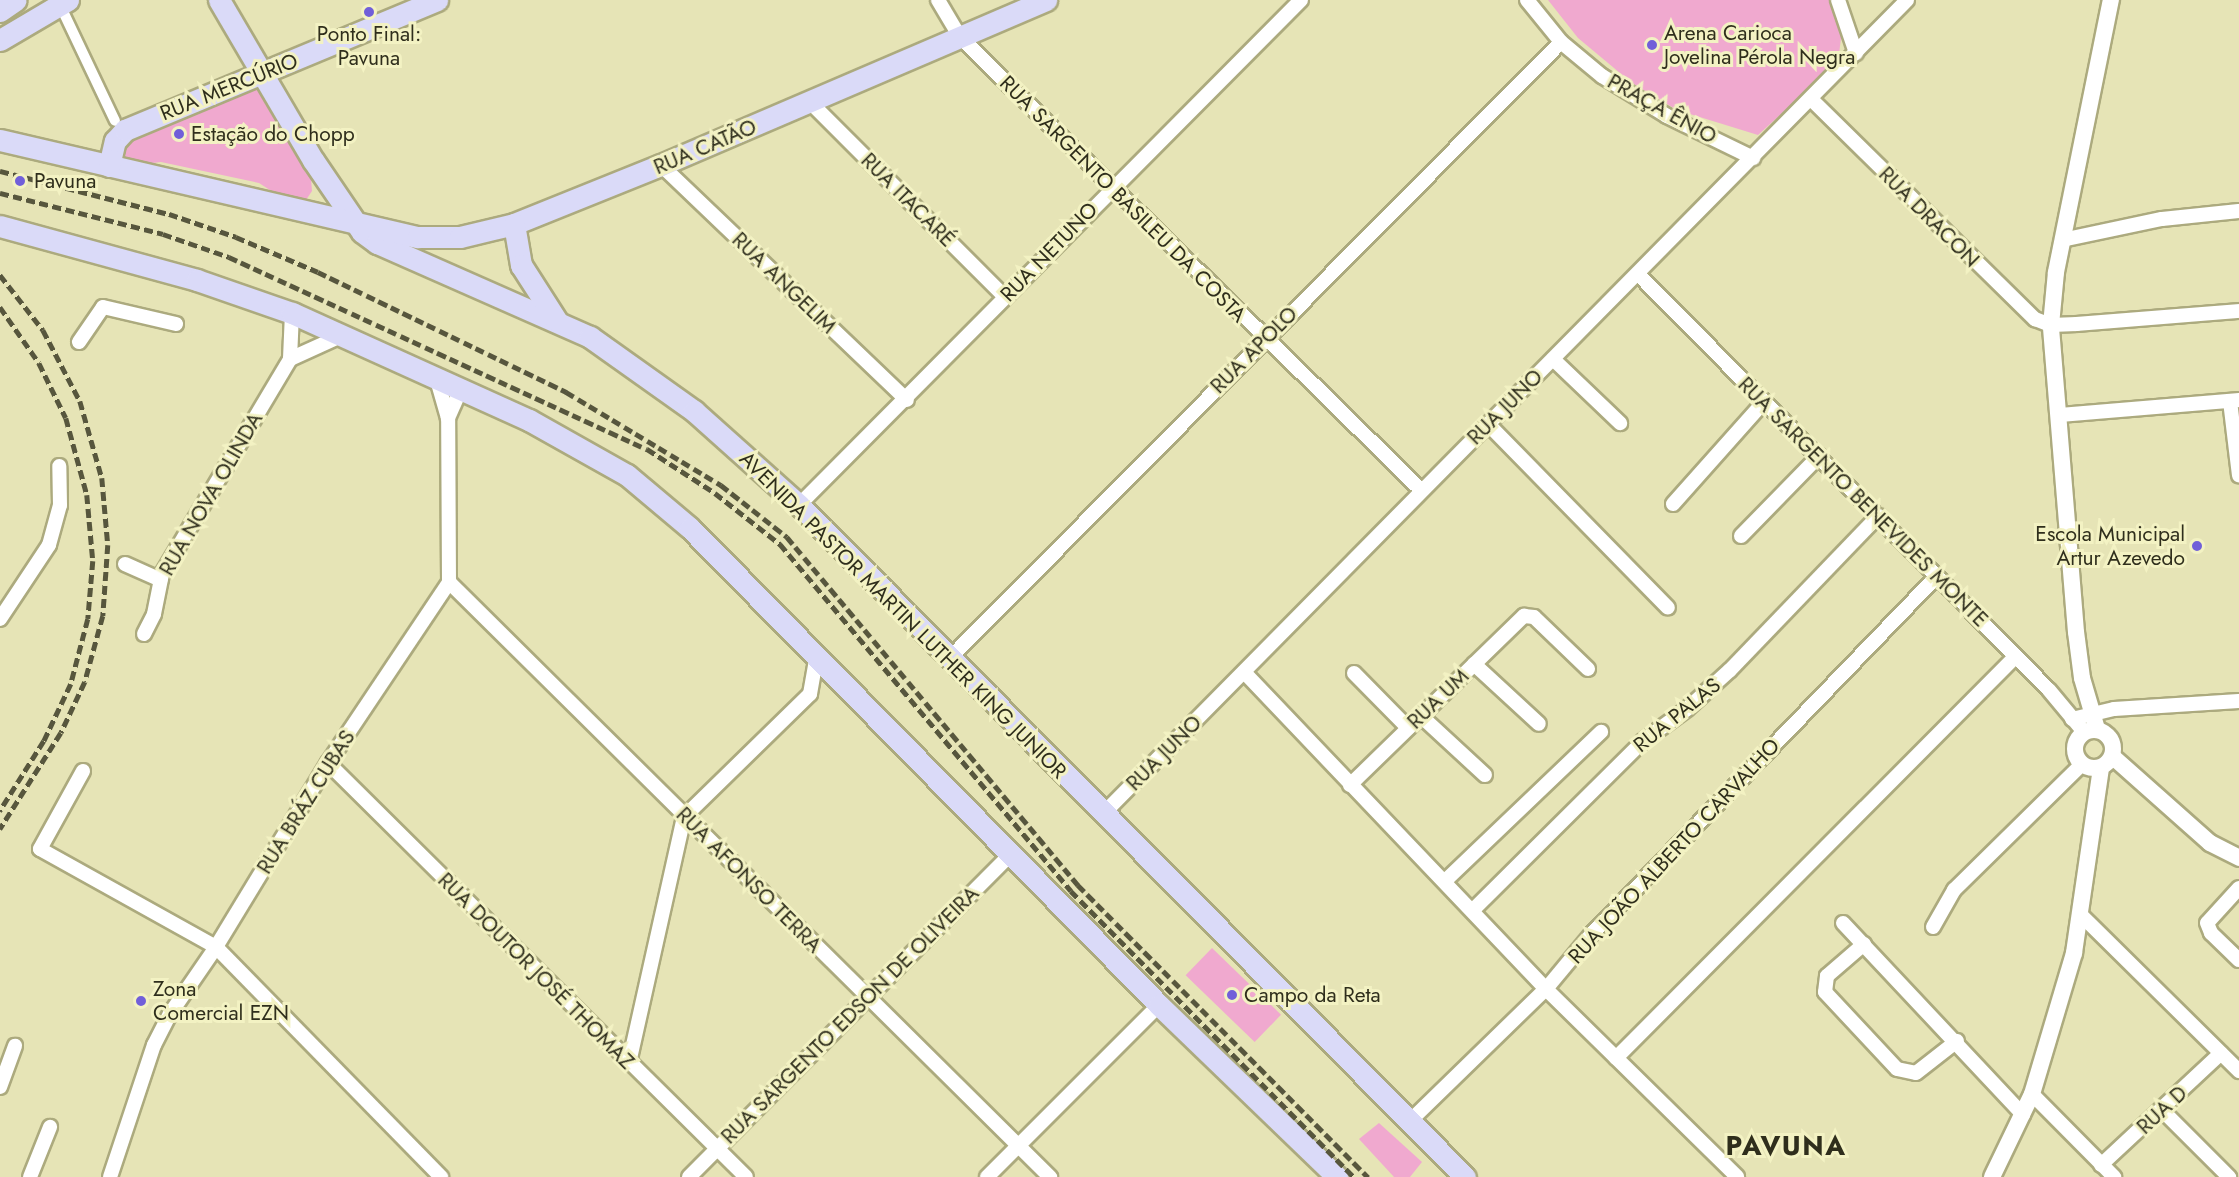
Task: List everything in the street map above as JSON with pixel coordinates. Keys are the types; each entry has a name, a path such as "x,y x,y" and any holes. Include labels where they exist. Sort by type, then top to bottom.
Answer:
{"main road":[{"path":"0,10 16,0"},
{"path":"219,0 352,221"},
{"name":"RUA MERCÚRIO","path":"109,166 115,141 125,129 263,74 437,0"},
{"name":"RUA CATÃO","path":"352,221 436,239 514,224 661,165 1046,0"},
{"path":"0,40 64,2"},
{"name":"AVENIDA PASTOR MARTIN LUTHER KING JUNIOR","path":"0,140 352,221 377,243 558,321 590,337 647,374 799,505 949,659 1465,1177"},
{"path":"514,224 521,265 558,321"},
{"path":"0,226 186,276 292,313 574,442 627,475 690,528 1159,1005 1337,1177"}],"street":[{"name":"RUA SARGENTO BASILEU DA COSTA","path":"938,0 960,37 1264,339 1421,490"},
{"name":"RUA NETUNO","path":"799,505 907,399 1112,188 1301,0"},
{"name":"PRAÇA ÊNIO","path":"1527,0 1562,42 1631,96 1753,158"},
{"path":"1838,0 1856,53"},
{"name":"RUA JUNO","path":"1103,814 1421,490 1812,100 1907,0"},
{"path":"1992,1177 2024,1115 2032,1094 2082,916 2112,742 2091,725 2082,678 2076,632 2051,325 2062,240 2111,0"},
{"path":"64,2 115,121"},
{"name":"RUA APOLO","path":"949,659 1264,339 1562,42"},
{"name":"RUA DRACON","path":"1812,100 2025,312 2051,325"},
{"name":"RUA ITACARÉ","path":"810,102 1005,297"},
{"name":"RUA ANGELIM","path":"661,165 907,399"},
{"path":"2062,240 2162,219 2239,211"},
{"name":"RUA SARGENTO BENEVIDES MONTE","path":"1639,275 1937,576 2072,719 2091,725"},
{"path":"79,342 102,307 176,324"},
{"path":"2051,325 2239,311"},
{"name":"RUA NOVA OLINDA","path":"144,634 154,614 161,579 290,359 292,313"},
{"path":"290,359 341,336"},
{"path":"1553,359 1620,423"},
{"path":"437,380 448,418 449,582"},
{"path":"448,418 460,391"},
{"path":"2060,415 2234,401 2239,475"},
{"path":"1673,504 1764,402"},
{"path":"1488,424 1668,608"},
{"path":"1741,536 1819,456"},
{"path":"0,619 49,545 60,505 59,466"},
{"name":"RUA PALAS","path":"1473,910 1642,741 1687,709 1730,670 1878,516"},
{"path":"125,564 161,579"},
{"name":"RUA JOÃO ALBERTO CARVALHO","path":"1409,1122 1546,988 1590,936 1937,576"},
{"name":"RUA BRÁZ CUBAS","path":"110,1177 161,1030 216,947 328,763 449,582"},
{"name":"RUA AFONSO TERRA","path":"449,582 1050,1177"},
{"name":"RUA UM","path":"1350,785 1527,615 1588,669"},
{"path":"810,694 817,655"},
{"path":"1616,1058 2015,657"},
{"path":"1474,664 1539,724"},
{"path":"1244,672 1546,988 1737,1177"},
{"path":"1354,673 1408,728"},
{"path":"629,1063 684,817 810,694 840,678"},
{"path":"2107,762 2095,770 2082,764 2076,744 2091,725 2239,701"},
{"path":"1421,716 1485,775"},
{"path":"1445,881 1601,732"},
{"path":"2107,762 2210,843 2239,858"},
{"name":"RUA DOUTOR JOSÉ THOMAZ","path":"328,763 746,1177"},
{"path":"1933,927 1954,890 2082,764"},
{"path":"82,771 40,849 216,947 441,1177"},
{"name":"RUA SARGENTO EDSON DE OLIVEIRA","path":"689,1177 866,996 1011,854"},
{"path":"2239,888 2207,923 2211,933 2239,960"},
{"path":"2082,916 2239,1071"},
{"path":"1843,923 1957,1041 2024,1115"},
{"path":"1864,944 1827,976 1825,992 1897,1069 1916,1073 1957,1041"},
{"path":"987,1177 1159,1005"},
{"path":"1,1083 15,1046"},
{"name":"RUA D","path":"2102,1165 2221,1053"},
{"path":"2032,1094 2114,1177"},
{"path":"2162,1110 2229,1177"},
{"path":"30,1177 50,1127"}],"shaded area":[{"path":"1548,0 1830,0 1842,30 1839,54 1812,86 1758,135 1677,110 1632,83 1578,38"},
{"path":"259,79 311,179 312,191 306,200 276,194 259,183 161,162 144,164 126,160 123,149 132,135 159,127"},
{"name":"Campo da Reta","path":"1212,948 1281,1015 1255,1042 1186,975"},
{"path":"1379,1123 1422,1162 1410,1177 1394,1177 1359,1139"}],"railway":[{"path":"0,171 169,214 236,237 318,272 566,392 721,485 787,537 1078,885 1368,1177"},
{"path":"0,193 163,234 229,257 647,449 715,493 780,544 1071,891 1354,1177"},
{"path":"0,275 43,330 80,401 102,478 108,545 103,616 85,682 61,733 0,829"},
{"path":"0,307 39,363 66,418 87,495 93,561 88,619 71,684 44,741 0,811"}],"place":[{"name":"Ponto Final: Pavuna","path":"369,12"},
{"name":"Arena Carioca Jovelina Pérola Negra","path":"1652,45"},
{"name":"Estação do Chopp","path":"179,134"},
{"name":"Pavuna","path":"20,181"},
{"name":"Escola Municipal Artur Azevedo","path":"2197,546"},
{"name":"Campo da Reta","path":"1232,995"},
{"name":"Zona Comercial EZN","path":"141,1001"}],"district":[{"name":"PAVUNA","path":"1786,1146"}]}
